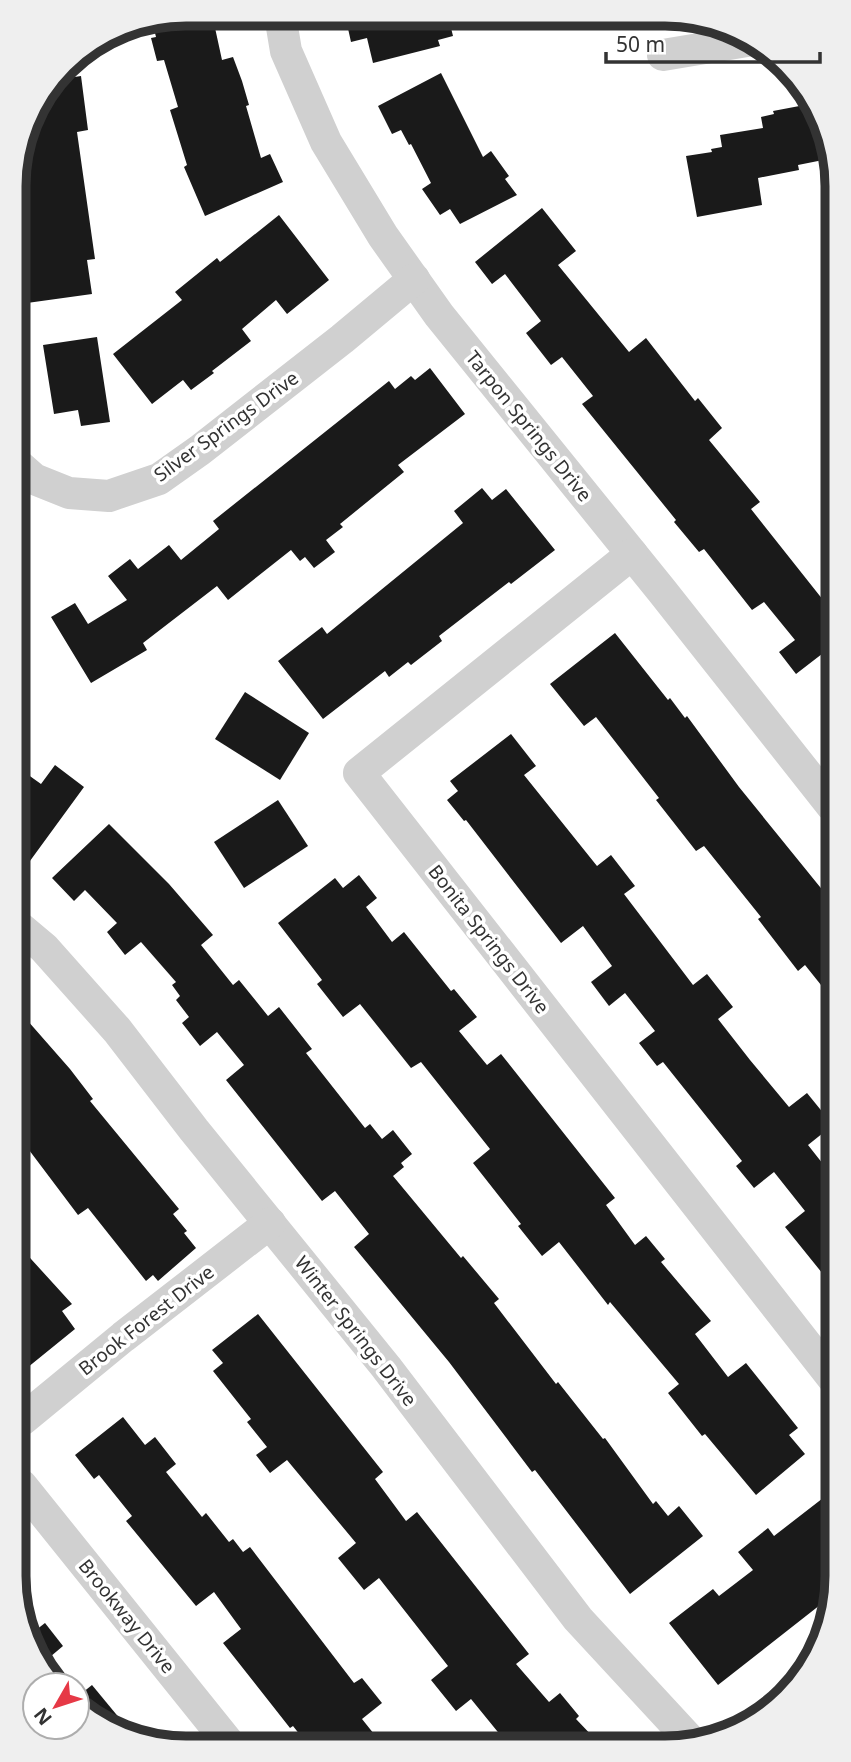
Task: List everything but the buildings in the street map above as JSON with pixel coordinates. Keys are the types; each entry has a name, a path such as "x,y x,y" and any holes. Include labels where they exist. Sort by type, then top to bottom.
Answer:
{"street":[{"name":"Tarpon Springs Drive","path":"281,27 286,51 326,142 383,236 439,315 825,797"},
{"path":"663,55 736,43"},
{"name":"Silver Springs Drive","path":"27,473 34,479 69,493 109,496 159,479 342,339 414,279"},
{"name":"Bonita Springs Drive","path":"632,554 359,773 824,1367"},
{"name":"Winter Springs Drive","path":"26,933 44,948 117,1030 194,1130 386,1367 578,1619 684,1734"},
{"name":"Brook Forest Drive","path":"26,1417 123,1337 270,1223"},
{"name":"Brookway Drive","path":"26,1491 223,1736"}]}
